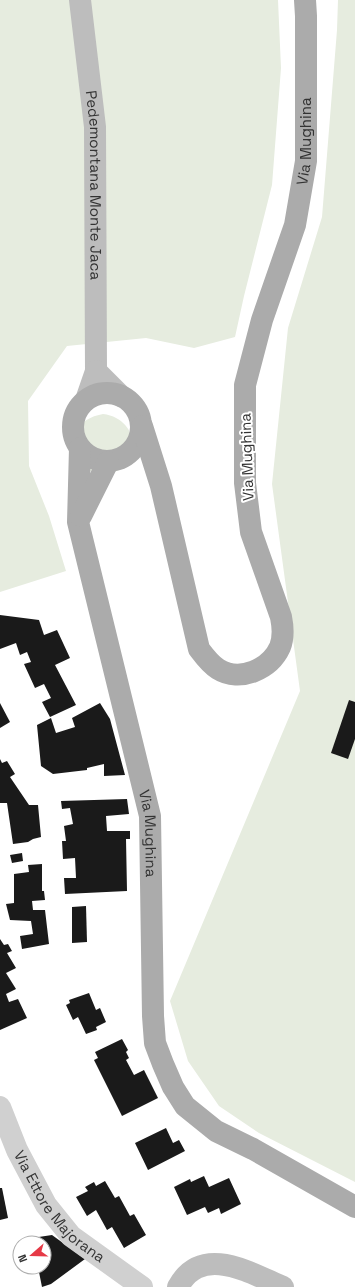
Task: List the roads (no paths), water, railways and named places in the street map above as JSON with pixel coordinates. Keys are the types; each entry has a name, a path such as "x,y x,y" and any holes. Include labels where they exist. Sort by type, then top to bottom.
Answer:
{"main road":[{"name":"Via Mughina","path":"142,426 161,486 199,649 208,661 220,670 234,674 248,674 262,668 273,659 281,646 283,632 281,617 251,532 245,484 245,385 262,320 295,225 306,161 305,0"},
{"path":"99,394 114,394 121,396 138,411 142,426 137,445 128,455 115,461 108,462 95,460 80,448 73,434 76,412 86,400 99,394"},
{"name":"Via Mughina","path":"80,448 78,522 150,816 153,1016 155,1043 173,1087 185,1106 216,1131 253,1149 355,1207"},
{"path":"128,455 161,486"},
{"path":"78,522 108,462"}],"street":[{"name":"Pedemontana Monte Jaca","path":"80,0 95,127 96,371 86,400"},
{"path":"96,371 121,396"},
{"name":"Via Ettore Majorana","path":"0,1107 17,1150 46,1205 71,1236 142,1287"},
{"path":"178,1287 182,1280 191,1271 214,1263 227,1264 283,1287"}]}
